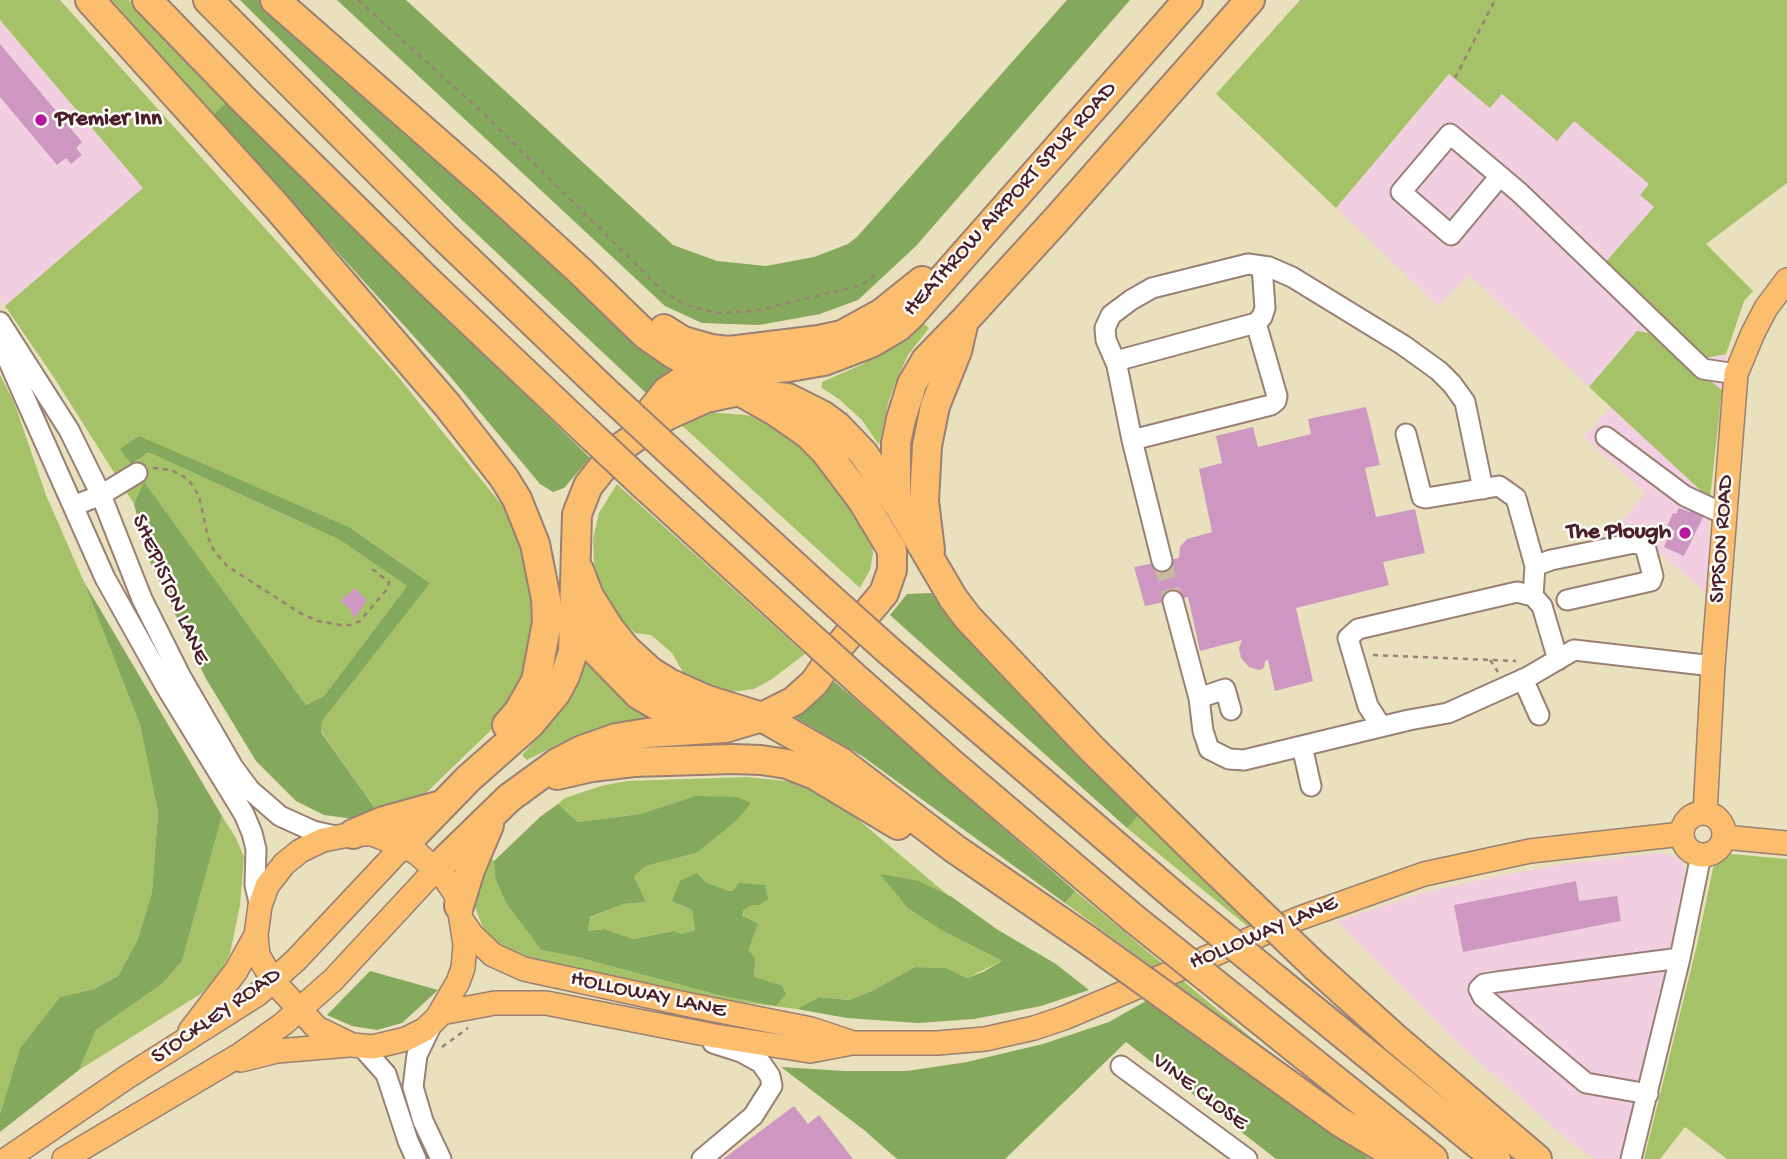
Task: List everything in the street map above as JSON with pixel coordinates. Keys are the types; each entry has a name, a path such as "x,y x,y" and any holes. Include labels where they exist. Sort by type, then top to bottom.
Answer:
{"highway":[{"path":"90,0 277,207 448,406 517,499 534,544 546,599 544,645 536,681 519,711 485,751 468,779"},
{"path":"147,0 245,101 428,281 646,487 861,683 1133,918 1433,1159"},
{"path":"208,0 434,227 608,394 821,590 1178,899 1496,1159"},
{"path":"275,0 580,271 646,335 672,353 792,422 817,442 863,500 892,550"},
{"name":"HEATHROW AIRPORT SPUR ROAD","path":"628,442 667,391 684,380 708,374 824,361 871,343 898,327 1188,0"},
{"name":"HEATHROW AIRPORT SPUR ROAD","path":"841,644 884,593 892,570 896,443 906,400 926,360 964,321 1250,0"},
{"path":"580,271 683,341 729,351 765,348 842,335 872,319 898,301 996,218"},
{"path":"932,563 923,501 927,446 935,406 957,351 964,321"},
{"path":"403,846 468,779 530,724 556,693 565,676 573,652 576,527 581,501 598,472 617,450 628,442 684,407 706,398 738,391 788,398 822,415 837,426 863,453 896,501 953,598 984,635 1093,750 1315,966 1537,1159"},
{"path":"448,406 496,443 533,493 548,530 566,600 575,620 605,662 639,695 659,706 689,713 734,708 781,687 841,644"},
{"path":"576,564 589,596 609,628 639,662 683,690 707,701 762,718 841,762 955,849 1089,941 1340,1122 1402,1159"},
{"path":"436,869 499,807 556,763 615,738 647,733 725,729 762,718 801,696 820,675 841,644"},
{"path":"533,780 592,767 634,762 733,758 787,764 815,775 907,830 955,849"},
{"path":"344,835 441,805"},
{"path":"460,913 481,841 499,807"}],"main road":[{"name":"SIPSON ROAD","path":"1705,813 1713,666 1736,374 1752,333 1787,280"},
{"path":"1705,813 1717,818 1724,830 1719,848 1707,855 1700,855 1685,846 1682,834 1686,821 1691,816 1705,813"},
{"name":"HOLLOWAY LANE","path":"215,1071 238,1061 277,1051 373,1047 398,1042 416,1035 437,1018 495,1003 520,1001 546,1003 715,1036 810,1051 852,1042 985,1039 1034,1028 1093,1007 1300,918 1423,874 1530,852 1682,834"},
{"path":"357,1046 317,1028 299,1010 273,981 258,955 256,935 260,906 267,886 284,864 300,851 344,835 384,836 417,853 436,869 455,892 465,953 463,968 452,995 437,1018"},
{"path":"1724,836 1787,843"},
{"name":"STOCKLEY ROAD","path":"7,1159 127,1077 249,1000 296,960 403,846"},
{"name":"STOCKLEY ROAD","path":"64,1159 215,1071 299,1010 333,980 436,869"},
{"name":"HOLLOWAY LANE","path":"460,913 472,935 484,948 503,961 523,969 811,1029 852,1042"},
{"path":"177,1047 236,971 256,935"}],"street":[{"path":"1500,176 1451,235 1401,192 1450,134 1520,192 1703,369 1736,374"},
{"path":"1162,561 1116,363 1106,340 1105,328 1111,315 1152,288 1248,264 1292,277 1403,345 1439,371 1465,402 1483,489"},
{"path":"1116,363 1119,358 1256,323 1265,308 1262,266"},
{"name":"SHEPISTON LANE","path":"0,322 43,385 69,430 101,495 142,599 181,677 233,767 250,790 280,816 313,831 344,835"},
{"path":"1132,440 1271,405 1276,401 1277,396 1256,323"},
{"name":"SHEPISTON LANE","path":"0,342 105,578 166,687 244,814 256,849 255,885 260,906"},
{"path":"1406,435 1422,497 1499,486 1516,498 1535,565 1533,597"},
{"path":"1606,437 1685,496 1724,514"},
{"path":"73,506 101,495 137,473"},
{"path":"1535,565 1634,543 1645,546 1653,576 1651,581 1567,600"},
{"path":"1381,726 1368,706 1349,638 1358,629 1517,592 1533,597 1542,606 1552,663"},
{"path":"1172,601 1199,698 1203,731 1209,749 1229,759 1244,760 1381,726 1448,713 1523,679 1574,650 1713,666"},
{"path":"1523,679 1539,715"},
{"path":"1199,698 1224,689 1231,710"},
{"path":"1302,746 1311,786"},
{"path":"1631,1159 1680,958 1700,855"},
{"path":"1648,1094 1586,1083 1483,997 1479,989 1483,984 1680,958"},
{"path":"437,1018 417,1055 414,1087 423,1121 441,1159"},
{"path":"644,1021 741,1052 761,1063 770,1076 772,1086 753,1116 702,1159"},
{"path":"357,1046 386,1074 416,1159"},
{"name":"VINE CLOSE","path":"1121,1066 1247,1159"}],"path":[{"path":"358,0 485,115 664,292 686,305 716,313 754,311 862,285 879,272"},
{"path":"1455,78 1495,0"},
{"path":"137,473 155,467 188,479 199,496 208,537 219,558 282,602 318,621 351,625 360,621 388,588 389,582 368,566"},
{"path":"1363,655 1552,663"},
{"path":"438,1050 469,1027"}],"shaded area":[{"path":"0,21 143,188 5,306 0,300"},
{"path":"1450,74 1490,107 1502,93 1557,140 1574,121 1649,184 1654,207 1603,265 1706,358 1726,354 1722,390 1649,333 1637,331 1589,387 1469,275 1438,306 1336,208"},
{"path":"1611,407 1710,499 1707,594 1622,521 1645,493 1584,437"},
{"path":"1658,853 1676,856 1683,863 1685,872 1671,943 1669,993 1627,1159 1594,1159 1570,1142 1454,1040 1337,921 1426,892 1493,877 1562,864"}],"green space":[{"path":"0,0 60,0 395,373 518,525 525,547 536,644 515,698 490,731 422,797 377,811 321,731 322,721 429,582 353,529 148,452 340,540 407,586 324,696 306,705 144,483 134,504 5,306 143,188 0,20"},
{"path":"112,0 129,0 227,102 213,115"},
{"path":"240,0 266,0 427,152 678,369 658,380 646,393 463,221"},
{"path":"337,0 406,0 673,245 717,261 766,266 814,257 848,244 857,237 1067,0 1130,0 916,246 858,300 820,314 759,325 702,323 665,306"},
{"path":"1300,0 1787,0 1787,183 1706,244 1753,291 1744,301 1726,354 1706,358 1603,265 1654,207 1640,195 1649,184 1574,121 1557,141 1502,94 1490,108 1449,74 1336,208 1216,94"},
{"path":"227,102 590,458 564,488 553,492 540,484 448,374 213,115"},
{"path":"922,322 929,328 908,355 897,379 889,400 879,445 862,420 822,388 822,382 863,364 895,344"},
{"path":"1637,331 1649,333 1722,390 1710,499 1589,387"},
{"path":"0,375 14,402 46,495 84,582 140,725 158,812 152,892 138,939 118,976 94,989 60,997 20,1048 0,1114"},
{"path":"706,412 746,415 763,420 819,458 871,538 873,554 870,570 860,588 677,421"},
{"path":"139,436 351,528 430,583 322,721 321,732 377,811 362,820 324,815 296,801 256,761 205,677 147,555 134,504 144,482 306,705 324,696 407,586 340,540 148,452 131,464 120,449"},
{"path":"617,484 805,654 754,689 730,692 707,687 684,674 672,653 651,635 635,633 618,617 600,588 594,564 593,539 599,513"},
{"path":"84,582 222,816 182,961 162,984 96,1030 79,1070 0,1132 0,1114 20,1048 60,997 94,989 118,976 138,939 152,892 158,812 140,725"},
{"path":"931,593 976,645 1141,813 1127,828 890,615 907,594"},
{"path":"580,651 653,718 647,723 593,731 565,741 527,760 522,755 549,725 563,702"},
{"path":"835,682 1075,891 1065,903 862,756 793,716"},
{"path":"747,777 786,781 813,790 854,816 949,896 919,881 943,931 1002,961 967,978 946,968 915,967 874,990 849,1000 819,997 797,1009 709,998 526,959 494,943 484,930 472,900 486,855 494,861 495,878 506,903 541,950 722,996 776,1006 781,985 753,977 755,969 748,950 743,911 750,906 759,905 734,890 729,891 705,882 678,904 692,910 695,930 682,934 672,931 634,939 604,929 588,931 589,918 624,904 646,902 634,876 646,866 696,853 695,796 640,814 578,822 558,804 565,798 601,786 627,781"},
{"path":"695,796 737,797 751,803 736,821 696,853 646,866 634,876 646,902 624,904 590,917 588,931 604,929 634,939 673,931 682,934 695,930 692,910 672,901 680,881 697,873 705,882 729,891 734,890 739,883 765,885 768,899 759,905 750,906 743,911 743,916 758,924 748,950 755,958 754,977 781,985 786,994 776,1006 722,996 541,950 506,903 495,878 494,861 540,817 558,804 578,822 640,814"},
{"path":"1141,813 1306,974 1127,828"},
{"path":"222,816 244,857 240,905 230,954 218,976 202,993 79,1070 96,1030 162,984 182,961"},
{"path":"1730,854 1787,859 1787,1159 1727,1159 1685,1127 1660,1159 1644,1159 1697,945 1713,868 1719,857"},
{"path":"880,874 919,881 952,897 998,930 1056,964 1089,990 1041,1006 974,1019 918,1023 847,1018 797,1009 819,997 849,1000 874,990 915,967 946,968 967,978 1002,961 943,931 908,908"},
{"path":"1075,891 1266,1050 1065,903"},
{"path":"370,971 438,990 402,1023 377,1030 352,1026 327,1015"},
{"path":"1146,1001 1370,1159 1276,1159 1126,1042 1005,1159 897,1159 864,1130 781,1067 907,1071 967,1062 1043,1044 1109,1022"}],"building":[{"name":"Premier Inn","path":"0,44 82,142 76,148 82,155 71,164 66,158 57,165 0,97"},
{"path":"1366,407 1380,465 1365,468 1376,517 1415,509 1425,553 1383,562 1389,585 1296,608 1313,681 1275,691 1268,660 1265,661 1264,668 1259,670 1249,667 1241,658 1239,648 1242,640 1200,651 1188,597 1145,606 1134,567 1179,558 1180,547 1187,539 1212,532 1199,469 1222,463 1216,436 1253,427 1258,447 1311,434 1308,419"},
{"name":"The Plough","path":"1679,508 1690,512 1691,509 1703,517 1684,556 1664,547 1669,535 1673,537 1675,531 1666,529 1673,513 1676,514"},
{"path":"354,588 367,600 354,619 350,609 341,601"},
{"path":"1576,881 1579,901 1617,896 1621,921 1463,952 1454,905"},
{"path":"794,1106 808,1124 819,1115 853,1159 723,1159"}],"tunnel":[{"path":"1162,561 1173,601"}],"place":[{"name":"Premier Inn","path":"41,120"},
{"name":"The Plough","path":"1685,533"}]}
